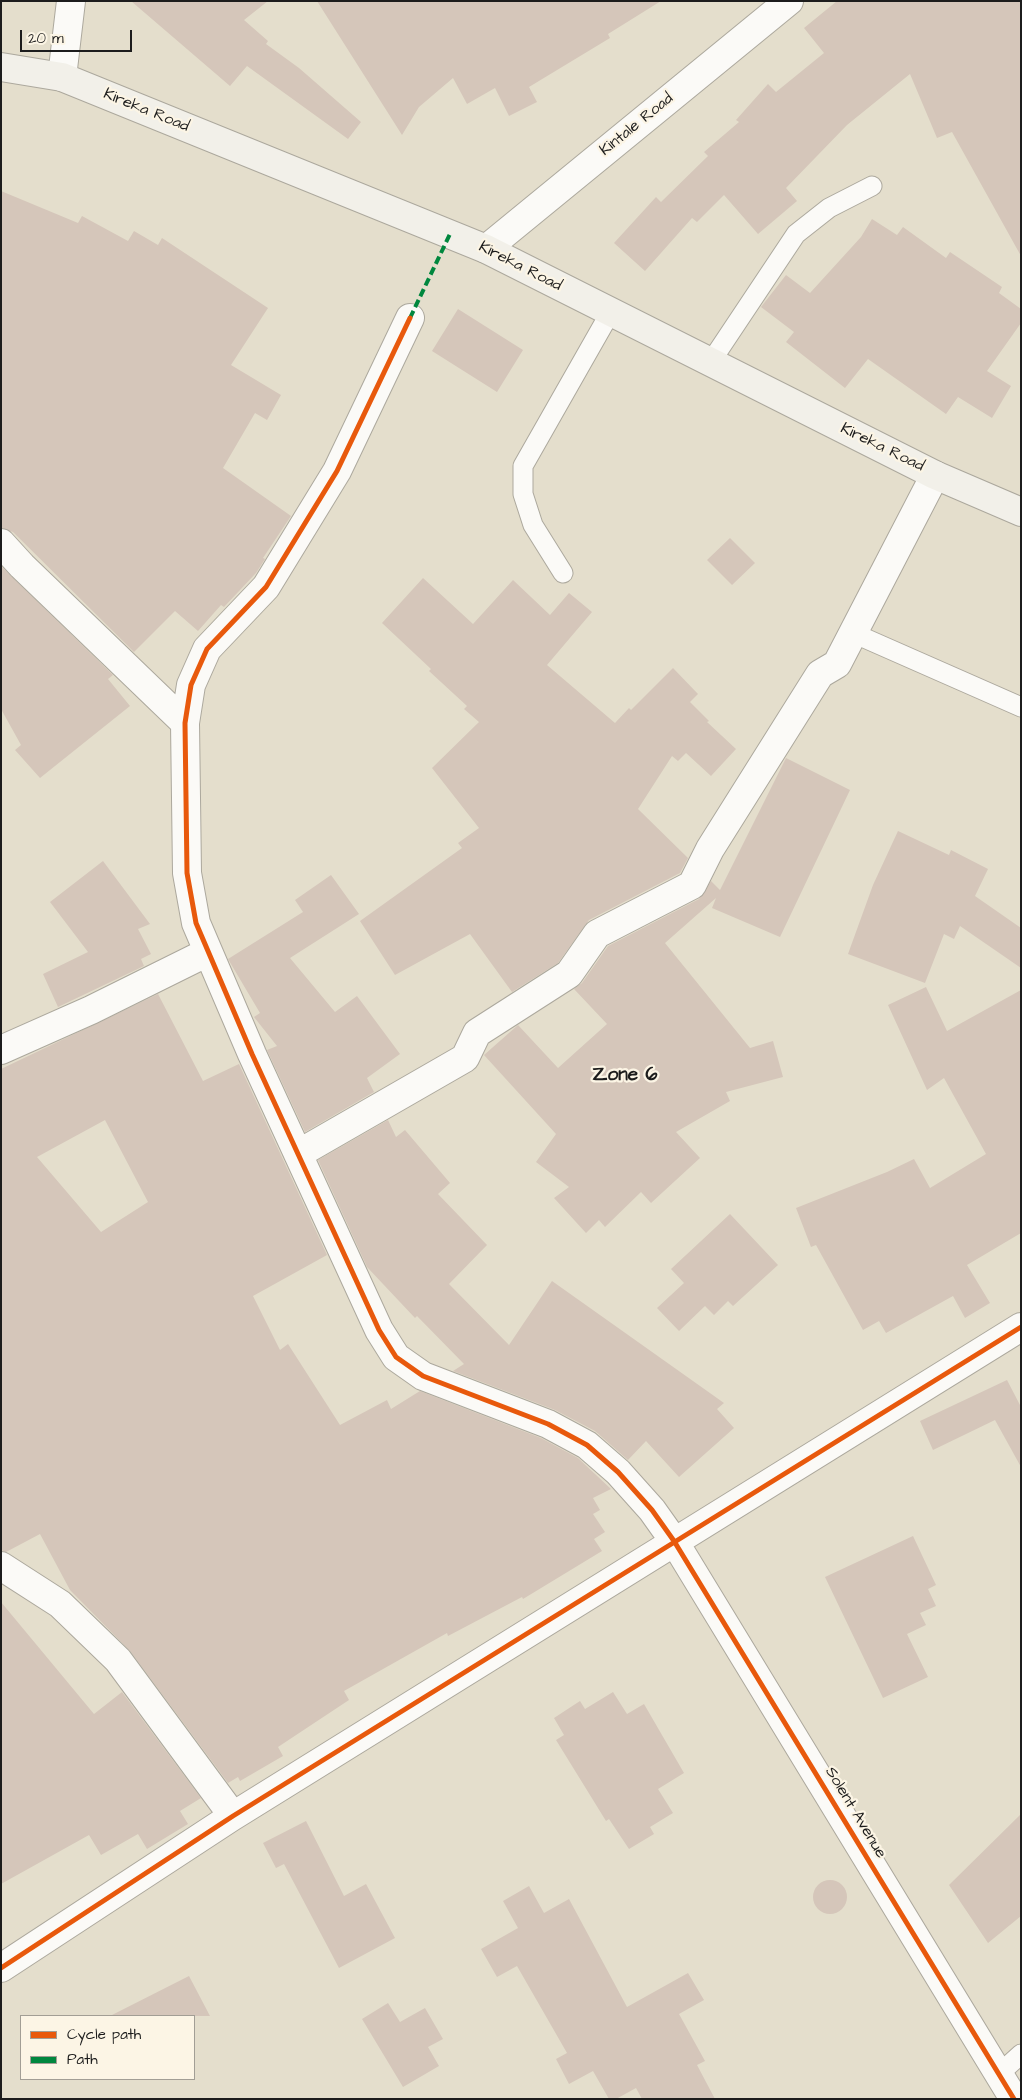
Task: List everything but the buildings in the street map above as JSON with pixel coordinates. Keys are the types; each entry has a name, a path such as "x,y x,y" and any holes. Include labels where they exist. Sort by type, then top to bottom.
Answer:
{"main road":[{"name":"Kireka Road","path":"1,67 62,77 486,249 935,475 1021,512"}],"street":[{"path":"62,77 71,1"},
{"name":"Kintale Road","path":"486,249 789,1"},
{"name":"Solent Avenue","path":"410,318 337,471 266,588 207,649 190,685 185,723 187,873 196,923 298,1154 379,1330 396,1357 423,1376 548,1424 587,1445 618,1472 652,1510 674,1541 1000,2073 1014,2099"},
{"path":"298,1154 465,1058 477,1033 569,974 597,934 692,885 710,849 820,674 837,664 935,475"},
{"path":"1,543 22,566 185,723"},
{"path":"1,1050 91,1010 208,952"},
{"path":"1,1968 232,1816 1021,1327"},
{"path":"1,1566 60,1604 118,1660 232,1816"}],"lane":[{"path":"710,363 796,234 829,208 872,186"},
{"path":"563,573 533,525 523,494 523,466 610,313"},
{"path":"853,634 1021,706"},
{"path":"1000,2073 1021,2054"}],"marked path":[{"path":"410,318 450,234"}],"cycle path":[{"path":"410,318 337,471 266,587 207,649 191,685 185,723 187,873 196,923 252,1054 379,1330 396,1357 423,1376 548,1424 587,1445 618,1472 652,1510 674,1541 1014,2099"},
{"path":"1,1968 233,1816 1021,1327"}],"district":[{"name":"Zone 6","path":"625,1076"}]}
